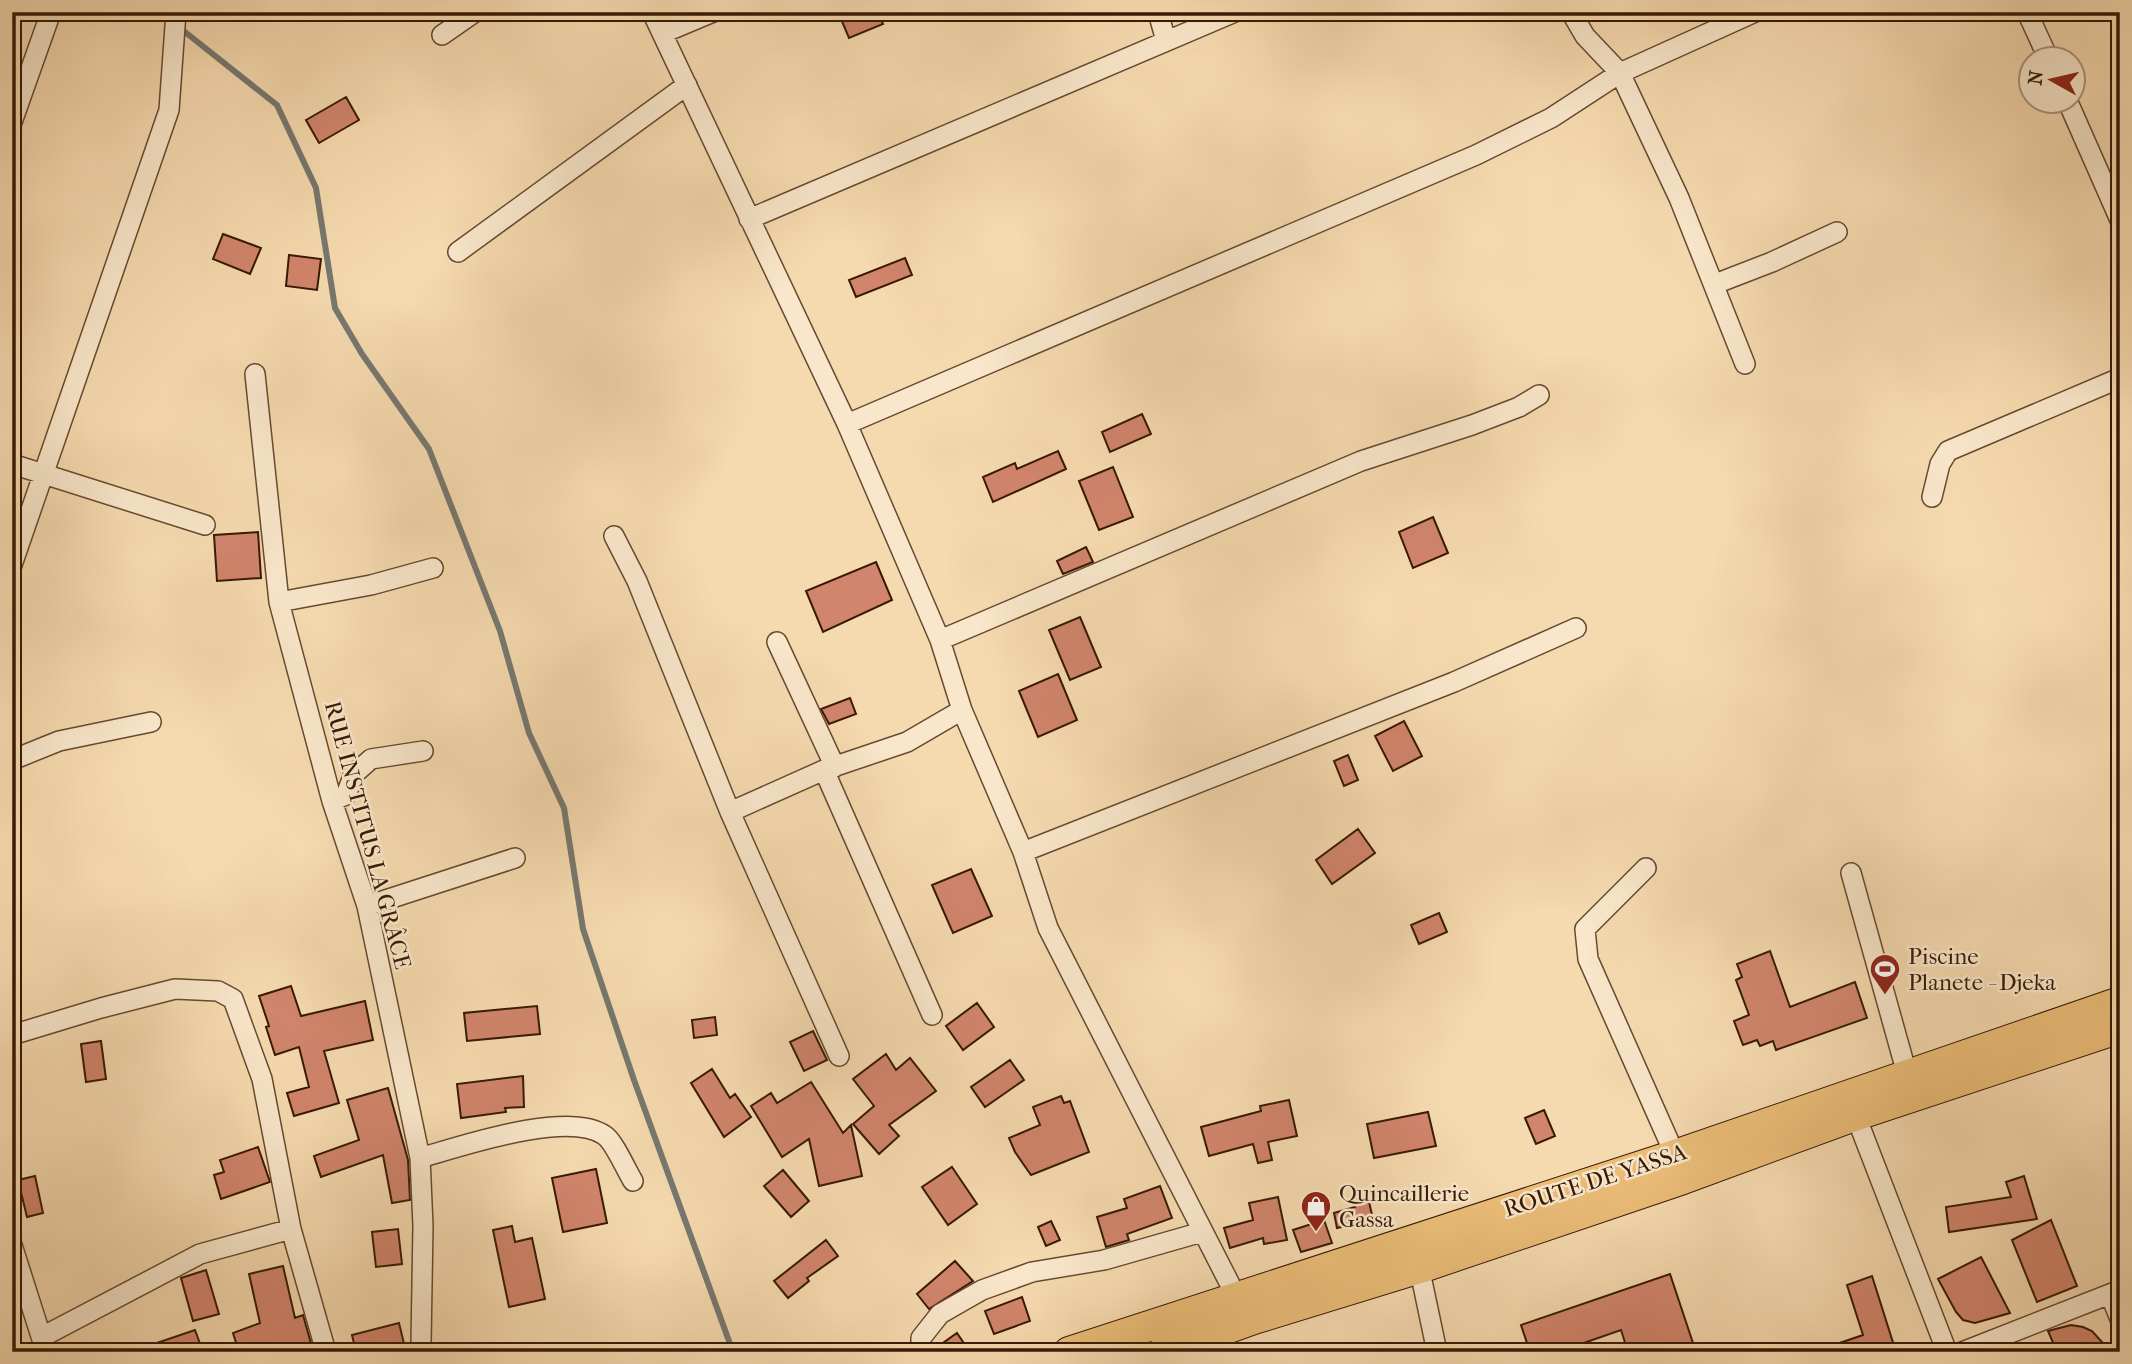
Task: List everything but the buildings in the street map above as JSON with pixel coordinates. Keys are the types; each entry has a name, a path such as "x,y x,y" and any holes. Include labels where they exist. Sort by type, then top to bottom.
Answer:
{"main road":[{"name":"ROUTE DE YASSA","path":"1162,1352 1683,1178 1852,1105 1908,1074 2120,1002"},
{"name":"ROUTE DE YASSA","path":"1069,1352 1675,1155 2120,1028"}],"street":[{"path":"12,122 51,12"},
{"path":"442,35 475,12"},
{"path":"652,12 848,424 940,640 962,710 1023,852 1048,928 1236,1296"},
{"path":"663,33 713,12"},
{"path":"1157,12 1166,41"},
{"path":"749,219 1235,12"},
{"path":"1571,12 1585,36 1620,73 1679,198 1745,364"},
{"path":"848,424 1476,155 1551,118 1620,73 1755,12"},
{"path":"2027,12 2043,46"},
{"path":"12,565 169,110 176,15"},
{"path":"458,252 687,85"},
{"path":"2074,116 2120,220"},
{"path":"1715,284 1772,262 1837,232"},
{"name":"RUE INSTITUS LA GRÂCE","path":"255,374 279,602 332,801 367,906 420,1158 423,1352"},
{"path":"1932,497 1940,464 1948,451 2120,377"},
{"path":"940,640 1361,461 1472,425 1519,407 1539,395"},
{"path":"12,464 205,525"},
{"path":"614,536 637,581 730,812 839,1056"},
{"path":"279,602 371,585 433,568"},
{"path":"1023,852 1454,682 1576,628"},
{"path":"777,642 932,1015"},
{"path":"730,812 829,769 908,742 962,710"},
{"path":"12,760 59,741 151,722"},
{"path":"332,801 346,795 354,774 371,758 423,751"},
{"path":"367,906 515,858"},
{"path":"1646,868 1585,929 1588,959 1675,1155"},
{"path":"1851,873 1908,1074"},
{"path":"12,1035 101,1007 175,989 218,991 233,999 262,1079 292,1228 326,1352"},
{"path":"1852,1105 1947,1352"},
{"path":"420,1158 502,1135 585,1126 607,1136 633,1181"},
{"path":"12,1245 44,1344 200,1254 292,1228"},
{"path":"921,1352 921,1338 940,1314 982,1290 1032,1272 1104,1260 1202,1232"},
{"path":"1411,1239 1420,1268 1437,1352"},
{"path":"1962,1352 2115,1292 2120,1320"}],"waterway":[{"path":"159,12 171,21"},
{"path":"180,28 277,105 316,188 335,308 362,354 429,449 500,631 529,733 564,808 583,929 634,1080 733,1352"}],"place":[{"name":"Piscine Planete - Djeka","path":"1885,996"},
{"name":"Quincaillerie Gassa","path":"1316,1233"}]}
